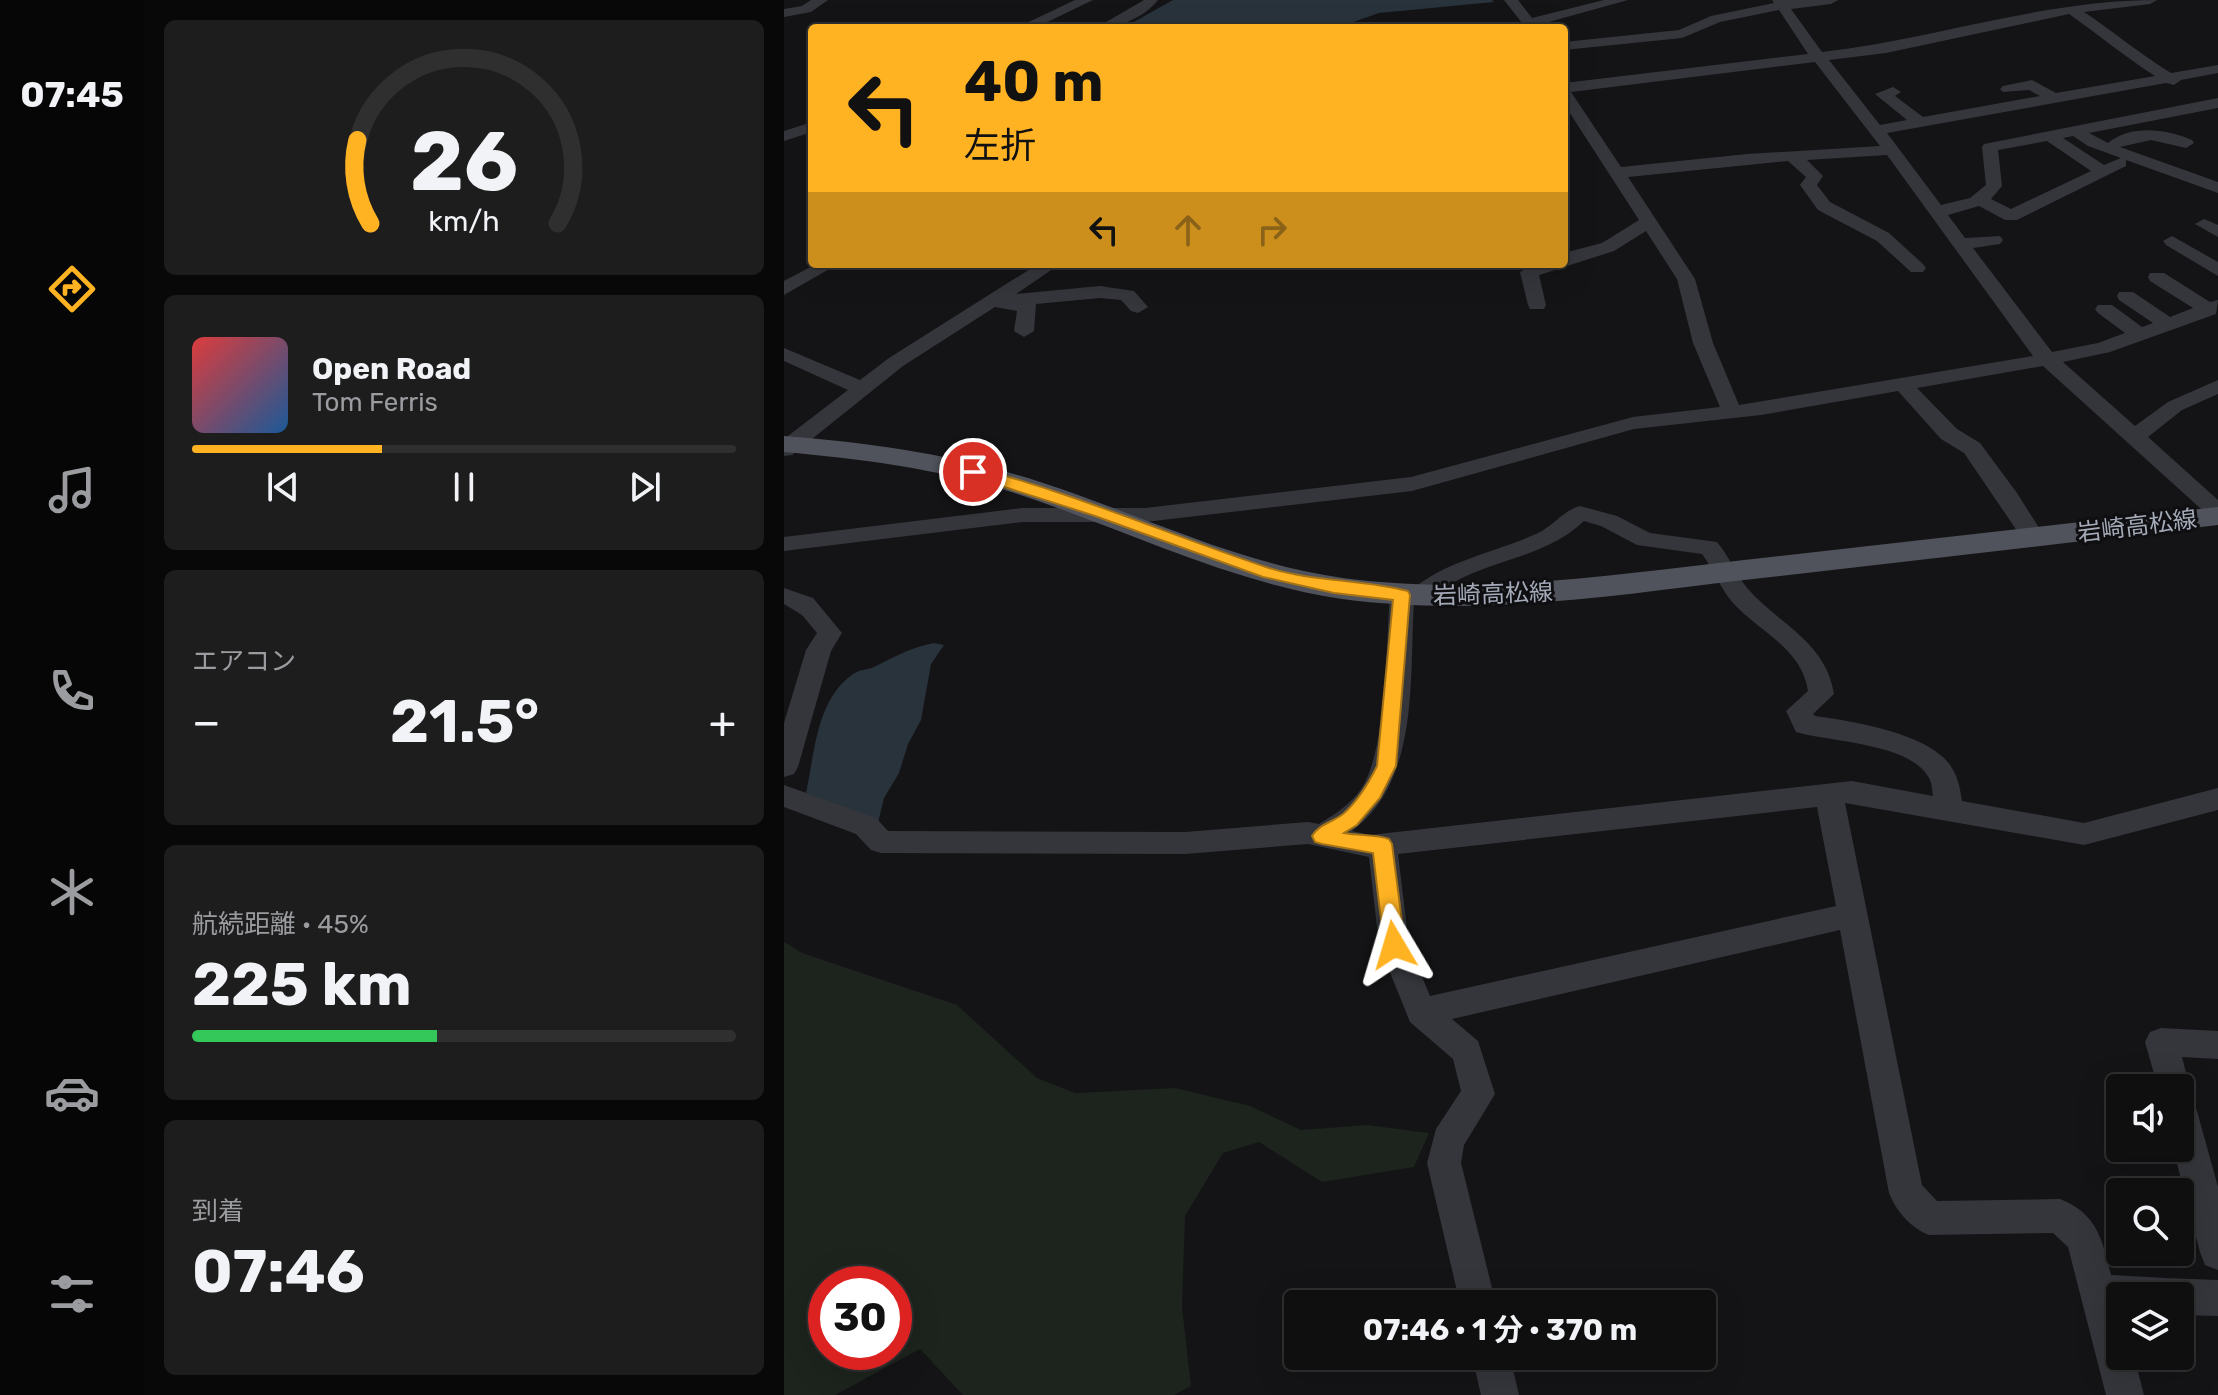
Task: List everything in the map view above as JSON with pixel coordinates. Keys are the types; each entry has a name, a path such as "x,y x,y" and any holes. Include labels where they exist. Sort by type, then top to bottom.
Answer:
{"main road":[{"name":"岩崎高松線","path":"786,446 914,460 973,472 1101,513 1269,573 1334,587 1410,596 1475,598 1546,593 2034,539 2218,514"}],"street":[{"path":"784,13 806,9 821,0"},
{"path":"1032,24 1086,0"},
{"path":"1111,24 1146,6 1151,0"},
{"path":"1511,0 1531,24"},
{"path":"1536,24 1621,0"},
{"path":"1568,46 1682,34 1695,26 1781,3 1831,0"},
{"path":"1568,89 1916,43 2030,15 2150,0"},
{"path":"1781,3 1818,58 1877,130 2048,359 2218,514"},
{"path":"2071,9 2125,46 2131,55 2216,105"},
{"path":"1877,130 2218,69"},
{"path":"2008,89 2032,85 2096,126"},
{"path":"1893,92 1883,94 1920,122"},
{"path":"1568,96 1686,279 1703,343 1732,412"},
{"path":"1990,147 2216,105"},
{"path":"1950,118 1990,147 2006,164"},
{"path":"784,136 808,128"},
{"path":"2075,130 2105,147 2216,176"},
{"path":"2105,147 2138,135 2167,134 2182,141 2201,133"},
{"path":"1937,211 1979,200 1994,186 2006,164 2053,137"},
{"path":"2053,137 2102,171"},
{"path":"1616,173 1891,150"},
{"path":"1792,156 1815,176 1808,185 1824,206 1883,237 1917,268"},
{"path":"1979,200 2011,216 2120,163"},
{"path":"1568,258 1608,247 1648,222"},
{"path":"1962,244 1994,240"},
{"path":"2172,241 2218,270"},
{"path":"784,289 822,268"},
{"path":"1537,305 1529,272 1542,268"},
{"path":"786,446 861,388 984,305 1022,271"},
{"path":"2157,277 2213,308"},
{"path":"984,305 1100,292 1127,295 1138,307"},
{"path":"2126,296 2169,325"},
{"path":"984,305 1027,305 1024,331"},
{"path":"784,544 980,519 1101,513 1145,515 1412,484 1633,423 1732,412 2103,348 2213,308"},
{"path":"2105,309 2140,335"},
{"path":"784,354 861,388"},
{"path":"1901,383 1949,434 1972,448 2009,498 2034,539"},
{"path":"2135,437 2175,406 2218,386"},
{"path":"1322,836 1350,819 1373,793 1386,766 1410,596 1466,567 1553,535 1580,513 1609,521 1645,540 1709,547 1729,573 1739,594 1805,654 1821,679 1821,694 1799,711 1805,725 1877,740 1930,759 1942,773 1949,808"},
{"path":"784,596 793,597 816,613 830,633 819,650 784,767"},
{"path":"784,796 866,826 881,842 1185,843 1308,833 1370,846 1852,792 2084,834 2218,799"},
{"path":"1829,795 1906,1193 1929,1218 2060,1216 2083,1237 2125,1395"},
{"path":"1382,844 1394,945 1421,1012 1467,1051 1478,1094 1448,1140 1444,1163 1475,1290"},
{"path":"1421,1012 1852,915"},
{"path":"2170,1074 2161,1042 2218,1045"},
{"path":"2194,1162 2218,1252"},
{"path":"2097,1293 2106,1293"},
{"path":"2194,1297 2218,1298"},
{"path":"1494,1370 1500,1395"}],"shaded area":[{"path":"1173,0 1494,2 1379,13 1347,24 1130,24"},
{"path":"934,643 944,645 931,664 921,720 908,744 899,773 884,798 878,823 806,793 824,712 841,685 856,672"},
{"path":"784,942 802,953 957,1005 1037,1078 1075,1093 1175,1088 1250,1106 1301,1130 1367,1125 1429,1133 1414,1167 1322,1182 1259,1142 1223,1153 1185,1216 1182,1307 1191,1386 1174,1395 963,1395 920,1349 912,1353 912,1266 808,1266 808,1370 881,1370 835,1395 784,1395"}],"route":[{"path":"973,472 1101,513 1269,573 1334,587 1402,595 1386,766 1373,793 1350,819 1322,836 1370,846 1382,844 1394,945"}]}
